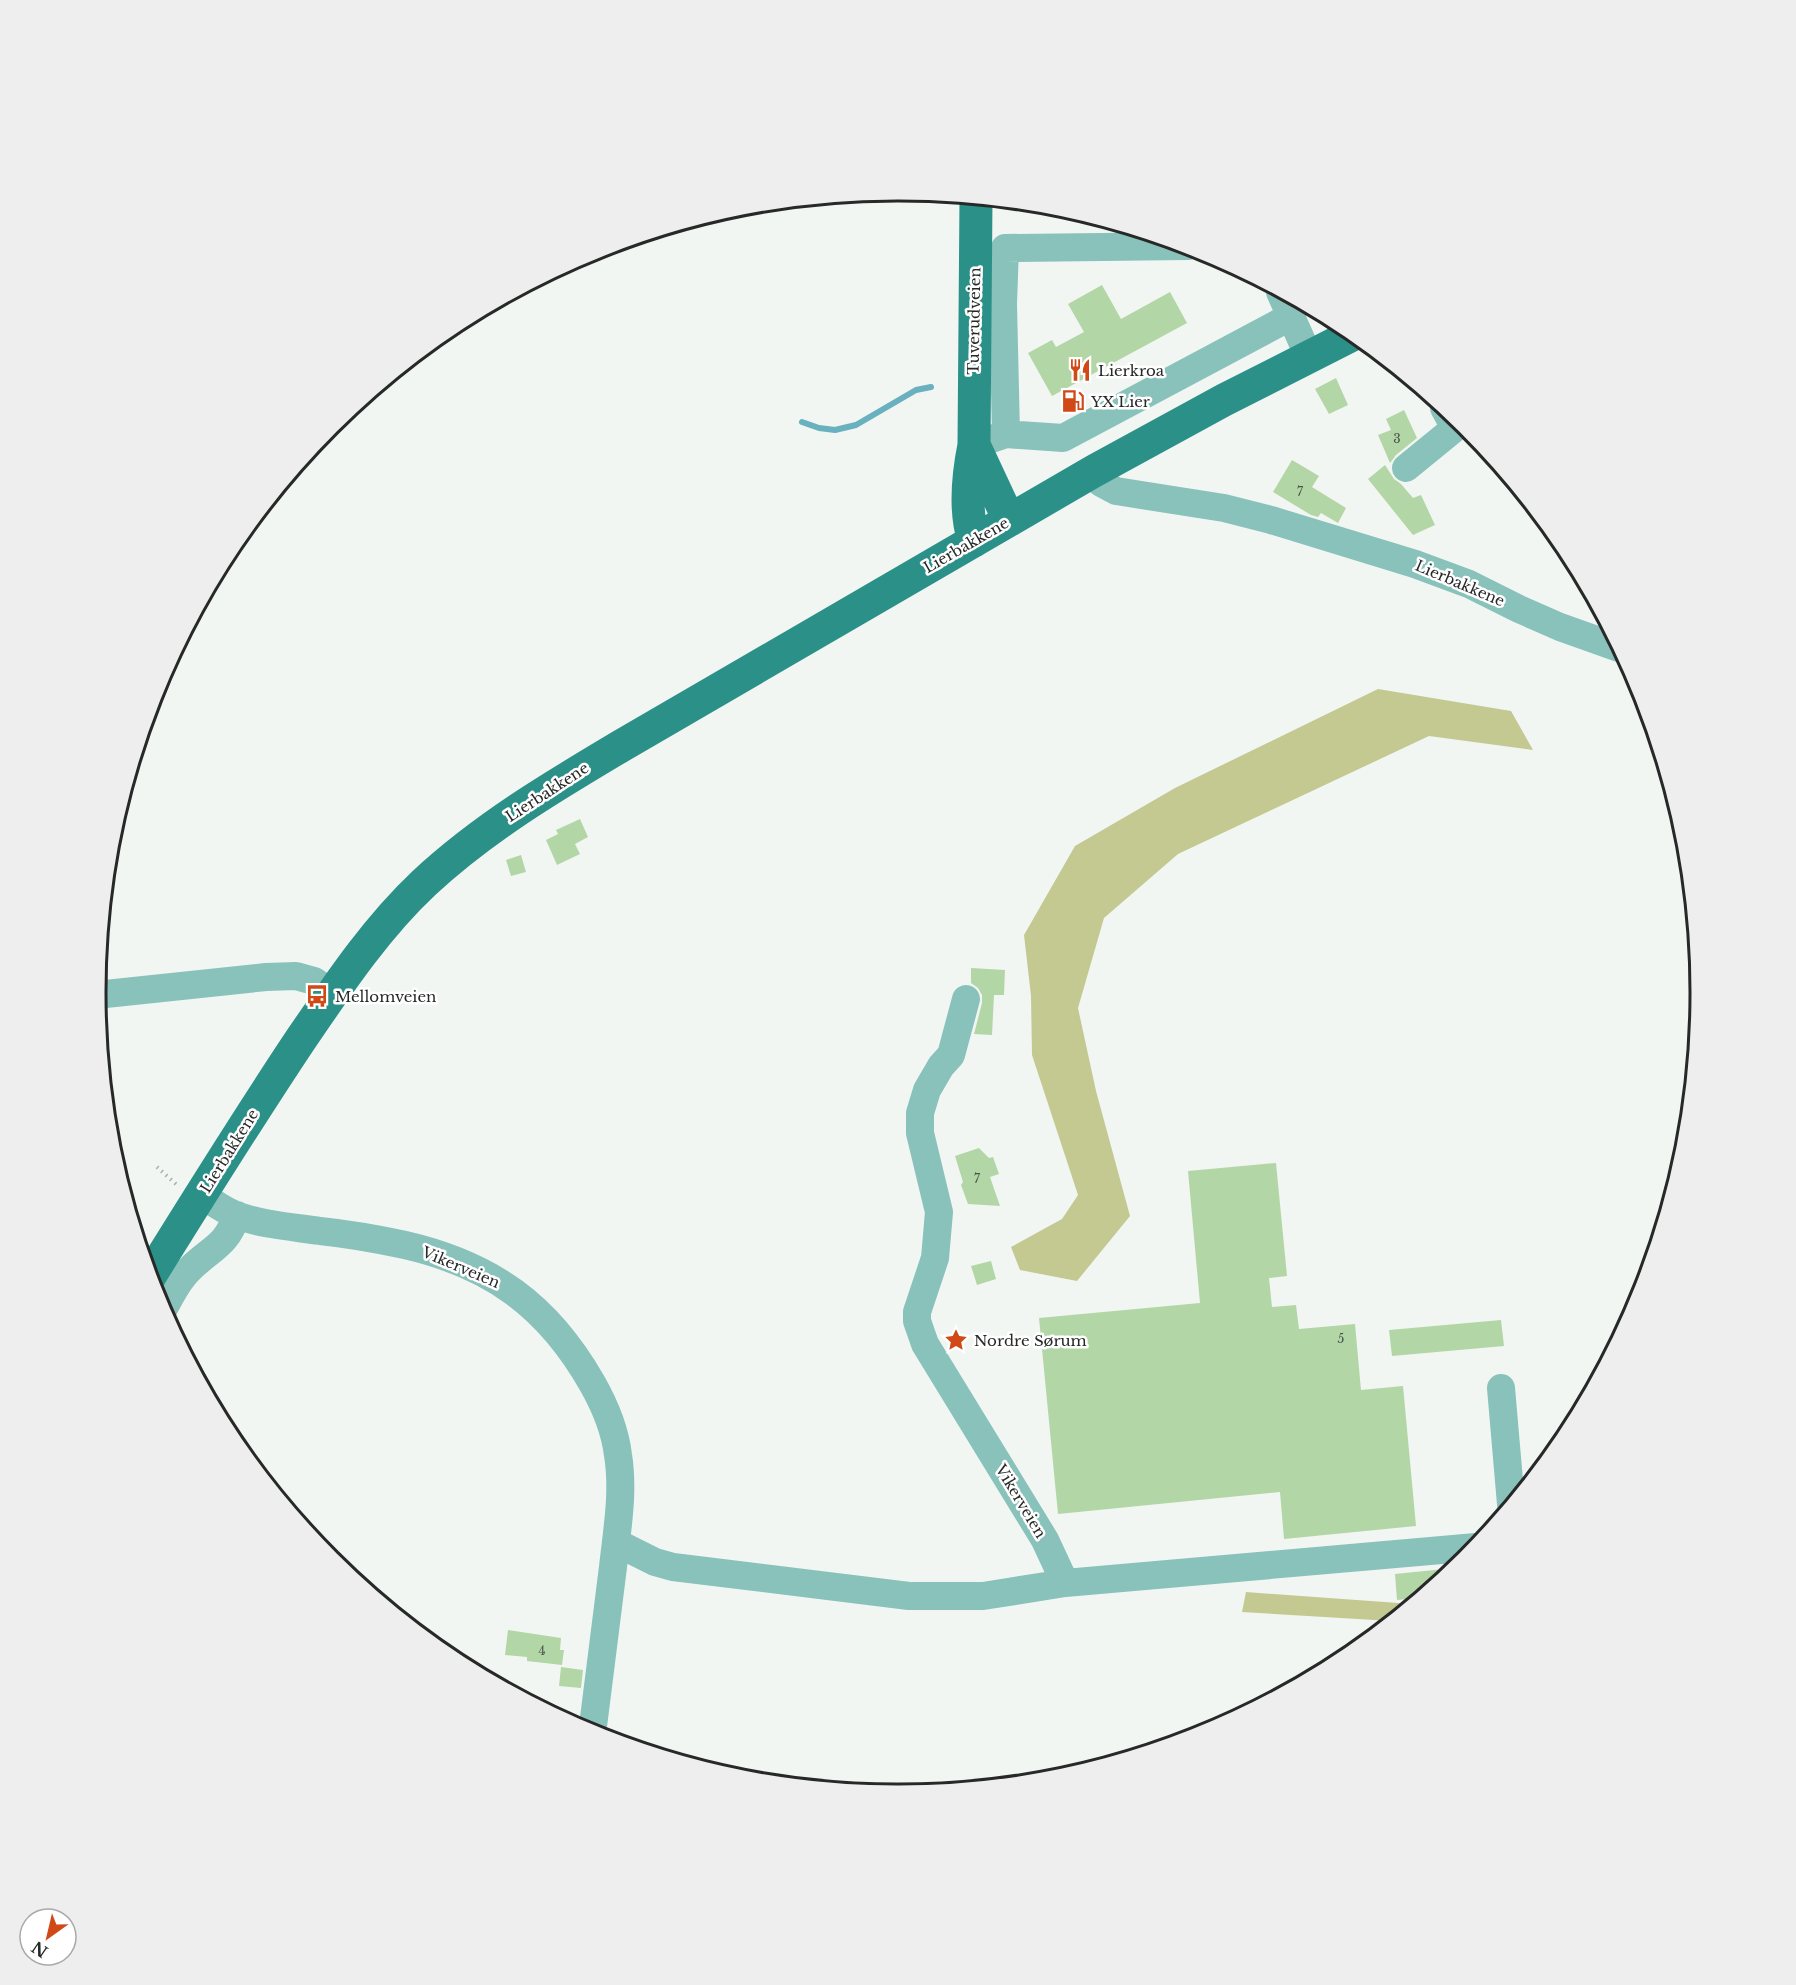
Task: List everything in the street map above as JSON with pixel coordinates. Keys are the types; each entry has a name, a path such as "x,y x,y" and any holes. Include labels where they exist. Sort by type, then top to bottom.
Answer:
{"main road":[{"name":"Tuverudveien","path":"974,541 971,532 968,491 974,445 976,206"},
{"name":"Lierbakkene","path":"156,1266 332,993 399,909 431,877 475,839 621,746 1094,471 1224,400 1345,339"},
{"name":"Tuverudveien","path":"974,445 1009,520"}],"street":[{"path":"1006,434 1003,304 1005,248 1161,246"},
{"path":"974,445 1006,434 1064,438 1286,304 1309,357"},
{"path":"1406,468 1454,429"},
{"name":"Lierbakkene","path":"1094,471 1101,483 1116,491 1224,508 1415,564 1469,584 1560,627 1609,644"},
{"path":"106,993 296,976 315,981 332,993"},
{"name":"Vikerveien","path":"966,999 951,1055 941,1066 927,1090 920,1113 920,1133 937,1201 939,1227 935,1258 918,1307 917,1321 925,1344 1045,1540 1065,1583"},
{"name":"Vikerveien","path":"201,1194 237,1215 280,1226 371,1238 424,1250 461,1264 500,1282 537,1309 579,1361 596,1391 615,1438 620,1467 617,1543 593,1723"},
{"path":"169,1300 182,1277 191,1267 226,1239 237,1215"},
{"path":"1502,1388 1509,1494"},
{"path":"617,1543 655,1562 673,1567 909,1596 983,1596 1065,1583 1461,1548"}],"green space":[{"path":"1378,689 1511,711 1533,750 1429,736 1178,854 1104,918 1078,1008 1096,1091 1130,1216 1077,1281 1020,1270 1011,1247 1062,1219 1078,1195 1032,1055 1031,996 1024,935 1075,846 1175,788"},
{"path":"1246,1592 1401,1603 1380,1620 1242,1612"}],"building":[{"path":"1102,285 1121,319 1170,292 1187,323 1052,396 1028,353 1052,340 1056,347 1084,332 1068,304"},
{"path":"1336,378 1348,405 1329,414 1315,389"},
{"path":"1404,410 1417,438 1390,463 1378,435 1391,430 1386,419"},
{"path":"1292,460 1319,476 1312,487 1346,508 1338,523 1321,513 1318,517 1311,515 1273,492"},
{"path":"1385,465 1394,479 1413,498 1421,495 1435,525 1413,535 1368,479"},
{"path":"580,819 588,837 575,844 580,854 557,865 546,840 558,834 556,830"},
{"path":"521,855 526,872 511,876 506,860"},
{"path":"971,968 1005,970 1004,995 994,995 992,1035 974,1034 982,995 971,983"},
{"path":"979,1148 989,1158 993,1157 999,1174 990,1177 1000,1206 968,1204 961,1185 963,1182 955,1156"},
{"path":"1276,1163 1287,1276 1269,1278 1272,1307 1296,1305 1299,1329 1355,1324 1361,1390 1403,1386 1416,1526 1284,1539 1280,1492 1058,1514 1039,1318 1200,1303 1188,1171"},
{"path":"991,1261 996,1279 977,1285 971,1266"},
{"path":"1501,1320 1504,1346 1392,1356 1389,1330"},
{"path":"1440,1569 1406,1599 1397,1600 1395,1574"},
{"path":"508,1630 561,1638 560,1650 564,1650 562,1665 527,1661 527,1657 505,1655"},
{"path":"561,1667 583,1670 581,1688 559,1686"}],"waterway":[{"path":"802,422 819,428 835,430 856,425 916,390 931,387"}],"place":[{"name":"Lierkroa","path":"1080,370"},
{"name":"YX Lier","path":"1073,401"},
{"name":"Mellomveien","path":"317,996"},
{"name":"Nordre Sørum","path":"956,1340"}]}
